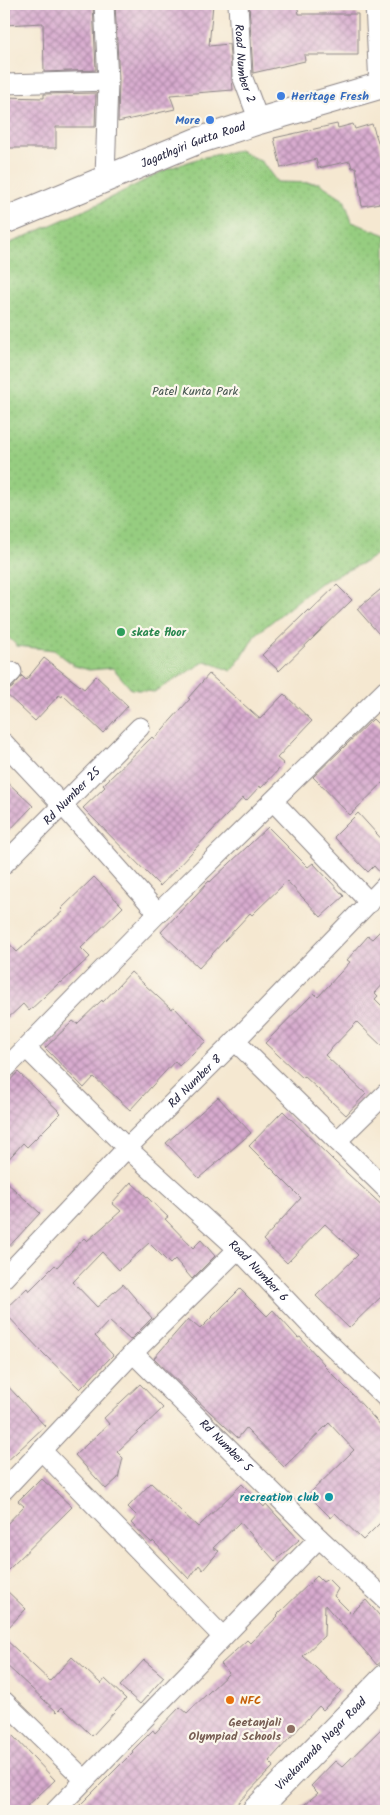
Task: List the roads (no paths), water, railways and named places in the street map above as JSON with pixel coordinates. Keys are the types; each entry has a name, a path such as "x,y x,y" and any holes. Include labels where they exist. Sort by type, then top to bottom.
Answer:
{"street":[{"path":"104,4 108,81 105,178"},
{"name":"Road Number 2","path":"238,4 242,76 259,120"},
{"path":"375,4 383,85"},
{"path":"5,84 108,81"},
{"name":"Jagathgiri Gutta Road","path":"4,221 197,140 259,120 383,85"},
{"path":"4,1070 158,913 386,690"},
{"name":"Rd Number 25","path":"4,864 140,727"},
{"path":"4,743 158,913"},
{"path":"273,801 370,902"},
{"name":"Rd Number 8","path":"4,1278 127,1148 386,885"},
{"path":"234,1041 386,1189"},
{"name":"Road Number 6","path":"26,1048 127,1148 238,1249 312,1327 386,1398"},
{"path":"338,1141 386,1093"},
{"path":"4,1490 133,1353 238,1249"},
{"name":"Rd Number 5","path":"133,1353 319,1538 386,1600"},
{"path":"41,1450 223,1638"},
{"path":"55,1811 319,1538"},
{"name":"Vivekananda Nagar Road","path":"255,1811 386,1677"},
{"name":"Vivekananda Nagar Road","path":"276,1811 386,1700"},
{"path":"4,1701 85,1780"}],"place":[{"name":"Heritage Fresh","path":"281,96"},
{"name":"More","path":"210,120"},
{"name":"skate floor","path":"121,632"},
{"name":"recreation club","path":"329,1497"},
{"name":"NFC","path":"230,1700"},
{"name":"Geetanjali Olympiad Schools","path":"291,1729"}],"park label":[{"name":"Patel Kunta Park","path":"195,391"}]}
